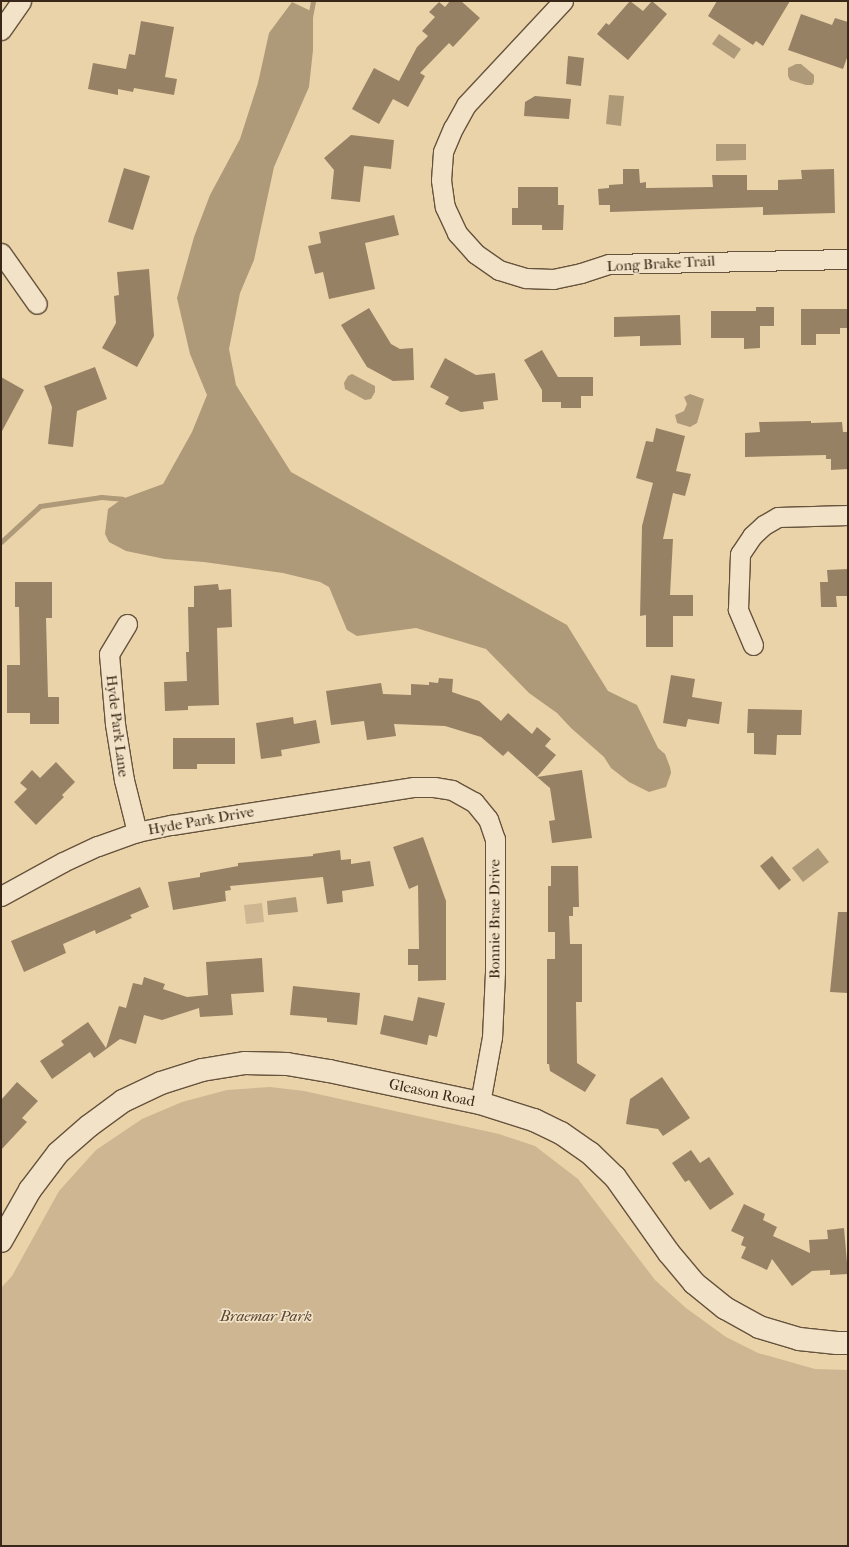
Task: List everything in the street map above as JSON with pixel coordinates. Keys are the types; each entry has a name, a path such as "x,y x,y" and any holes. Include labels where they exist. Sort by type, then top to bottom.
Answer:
{"street":[{"path":"1,30 21,1"},
{"name":"Long Brake Trail","path":"562,1 466,105 453,128 443,152 441,180 445,208 457,233 476,254 499,270 526,278 553,279 609,264 848,260"},
{"path":"1,253 37,304"},
{"path":"753,646 738,609 740,554 752,536 764,525 778,517 848,515"},
{"name":"Hyde Park Lane","path":"127,624 109,654 115,724 124,780 137,832"},
{"name":"Hyde Park Drive","path":"1,896 63,862 98,846 137,832 171,825 414,787"},
{"name":"Bonnie Brae Drive","path":"414,787 434,787 452,790 474,802 488,819 495,839 496,972 492,1037 480,1104"},
{"name":"Gleason Road","path":"1,1241 30,1190 58,1153 89,1126 123,1101 161,1083 202,1070 245,1063 287,1064 329,1071 480,1104 534,1120 561,1133 590,1153 615,1177 669,1252 694,1283 725,1308 759,1327 799,1339 837,1344 848,1343"}],"green space":[{"path":"262,903 264,922 246,924 244,905"},
{"name":"Braemar Park","path":"270,1087 304,1091 499,1134 535,1146 578,1179 655,1280 686,1308 726,1337 758,1353 815,1369 848,1370 848,1546 1,1546 1,1288 12,1276 59,1191 96,1150 142,1119 182,1102 227,1090"}],"shaded area":[{"path":"292,2 313,12 313,50 309,87 274,167 254,260 240,293 229,349 236,385 291,472 567,625 608,691 637,705 658,748 665,754 670,767 671,773 666,787 649,792 629,782 611,768 604,757 571,728 557,713 529,693 486,649 416,628 357,636 347,630 329,587 320,582 283,573 204,562 165,559 126,551 109,542 105,534 108,509 122,499 163,484 192,432 207,395 190,354 177,298 194,237 210,195 240,139 258,83 269,33"},
{"path":"719,34 741,49 734,59 712,44"},
{"path":"796,64 801,64 814,75 814,82 812,85 806,85 790,80 788,76 788,68"},
{"path":"609,95 624,96 621,126 606,124"},
{"path":"716,144 746,144 746,160 716,161"},
{"path":"352,374 375,386 375,392 371,399 365,400 345,389 344,383 348,376"},
{"path":"690,394 704,399 697,423 690,427 677,423 675,415 684,411 687,404 684,397"},
{"path":"818,848 829,862 803,882 792,868"},
{"path":"296,897 298,912 268,915 267,901"}],"building":[{"path":"450,1 461,1 480,18 453,47 449,43 420,73 425,76 408,107 393,99 379,124 352,109 374,68 399,81 417,47 428,36 422,31 435,17 429,12 439,2 445,7"},
{"path":"630,1 643,11 652,1 667,14 628,60 597,34 606,23 609,25"},
{"path":"717,1 790,1 763,46 756,41 753,45 708,16"},
{"path":"801,14 832,25 835,18 848,22 848,55 843,69 788,50"},
{"path":"141,21 174,27 165,77 177,79 174,95 134,88 133,92 118,89 118,95 88,89 93,63 126,69 129,54 135,55"},
{"path":"568,56 584,58 581,86 566,84"},
{"path":"535,96 571,99 569,119 524,116 525,102"},
{"path":"351,135 394,140 391,169 364,166 360,202 331,199 334,170 324,158"},
{"path":"124,168 150,176 133,230 108,222"},
{"path":"623,169 639,169 640,183 646,182 646,188 713,187 712,175 747,175 747,190 778,190 778,180 802,179 801,170 834,169 835,213 763,215 763,207 610,212 610,205 599,205 598,189 609,188 609,185 623,184"},
{"path":"518,187 558,187 558,205 564,205 563,230 542,230 542,225 512,225 512,208 518,208"},
{"path":"394,215 399,235 365,243 375,289 329,299 323,272 315,274 308,246 321,243 319,232"},
{"path":"149,269 154,336 137,367 102,348 116,323 114,296 119,295 117,272"},
{"path":"756,307 774,307 774,326 760,326 760,348 744,349 744,338 711,338 711,311 756,311"},
{"path":"369,308 391,344 400,349 413,348 414,380 393,381 367,367 341,325"},
{"path":"801,309 848,309 848,328 840,328 840,334 816,334 816,345 801,345"},
{"path":"680,315 681,345 640,346 640,336 614,337 614,317"},
{"path":"542,350 558,377 593,377 593,396 581,396 581,408 561,408 561,402 542,402 542,390 524,360"},
{"path":"445,358 476,375 495,373 498,400 483,402 484,409 461,412 445,404 449,397 430,387"},
{"path":"95,367 107,399 77,411 73,447 48,444 52,407 44,386"},
{"path":"1,377 24,390 1,433"},
{"path":"811,421 811,423 842,422 843,432 848,432 848,469 831,470 831,459 826,459 826,455 745,457 745,433 760,432 759,422"},
{"path":"656,428 685,436 676,471 691,474 685,496 673,493 663,539 673,539 670,595 693,595 693,616 673,616 673,647 646,647 646,615 640,616 642,526 653,483 636,478 646,441 653,442"},
{"path":"848,569 848,596 836,596 837,607 821,607 820,582 828,582 827,570"},
{"path":"15,582 52,582 52,618 46,618 48,697 59,697 59,724 30,724 30,713 7,713 7,665 20,665 19,607 15,607"},
{"path":"218,584 219,590 231,589 232,627 217,628 219,705 188,706 188,710 165,711 164,682 187,681 186,652 189,652 188,607 194,607 194,586"},
{"path":"671,675 695,679 692,697 722,702 719,724 688,719 686,727 663,723"},
{"path":"439,678 453,679 452,692 479,701 501,721 508,713 532,734 537,727 551,739 545,746 556,755 537,777 508,751 503,756 481,737 445,726 394,724 396,736 367,740 364,721 331,725 326,691 381,683 383,694 411,695 411,684 429,685 429,682 438,683"},
{"path":"748,709 802,710 801,735 777,735 776,755 754,754 754,733 747,733"},
{"path":"293,717 294,724 316,720 320,743 281,750 282,756 261,759 256,723"},
{"path":"173,738 235,738 235,764 197,764 197,769 173,769"},
{"path":"56,762 75,782 62,795 64,797 36,825 14,802 27,789 20,783 32,770 40,778"},
{"path":"582,770 592,838 552,843 549,821 555,820 550,788 537,777"},
{"path":"423,837 446,901 446,980 418,981 418,965 408,965 408,949 419,949 418,885 409,889 393,847"},
{"path":"340,850 341,860 351,859 351,864 370,861 374,886 342,891 343,902 327,904 323,877 230,886 231,890 225,891 226,901 173,910 168,882 200,877 200,873 238,866 238,863 313,856 313,854"},
{"path":"772,856 791,880 779,890 760,866"},
{"path":"551,866 578,866 579,907 573,907 573,916 569,916 570,944 582,944 582,1002 576,1002 577,1063 596,1075 585,1092 550,1071 549,1064 547,1064 547,959 555,959 555,932 548,932 548,886 551,886"},
{"path":"140,887 149,907 130,915 132,918 96,934 95,930 63,944 66,953 24,972 11,941"},
{"path":"838,912 848,912 848,993 830,992"},
{"path":"262,958 264,992 231,994 233,1015 200,1017 199,1008 162,1020 144,1015 136,1044 120,1039 94,1058 90,1052 52,1079 40,1061 64,1045 61,1041 88,1022 106,1048 119,1006 126,1008 133,983 142,985 144,977 165,984 163,989 187,997 208,995 206,962"},
{"path":"293,986 360,993 357,1025 327,1022 327,1018 290,1015"},
{"path":"418,997 445,1003 437,1037 429,1035 427,1045 380,1034 384,1015 413,1021"},
{"path":"662,1077 690,1118 663,1136 658,1129 626,1124 630,1099"},
{"path":"17,1082 38,1101 22,1118 27,1122 1,1150 1,1100"},
{"path":"691,1150 700,1163 709,1157 734,1194 710,1210 689,1180 685,1182 672,1163"},
{"path":"744,1204 765,1214 763,1220 777,1227 773,1236 810,1253 809,1240 828,1239 827,1230 844,1228 848,1274 830,1275 830,1270 812,1271 792,1286 772,1259 767,1270 741,1258 746,1247 741,1245 744,1237 731,1231"}],"waterway":[{"path":"310,17 313,1"},
{"path":"1,542 40,506 101,497 122,499 126,501"}]}
